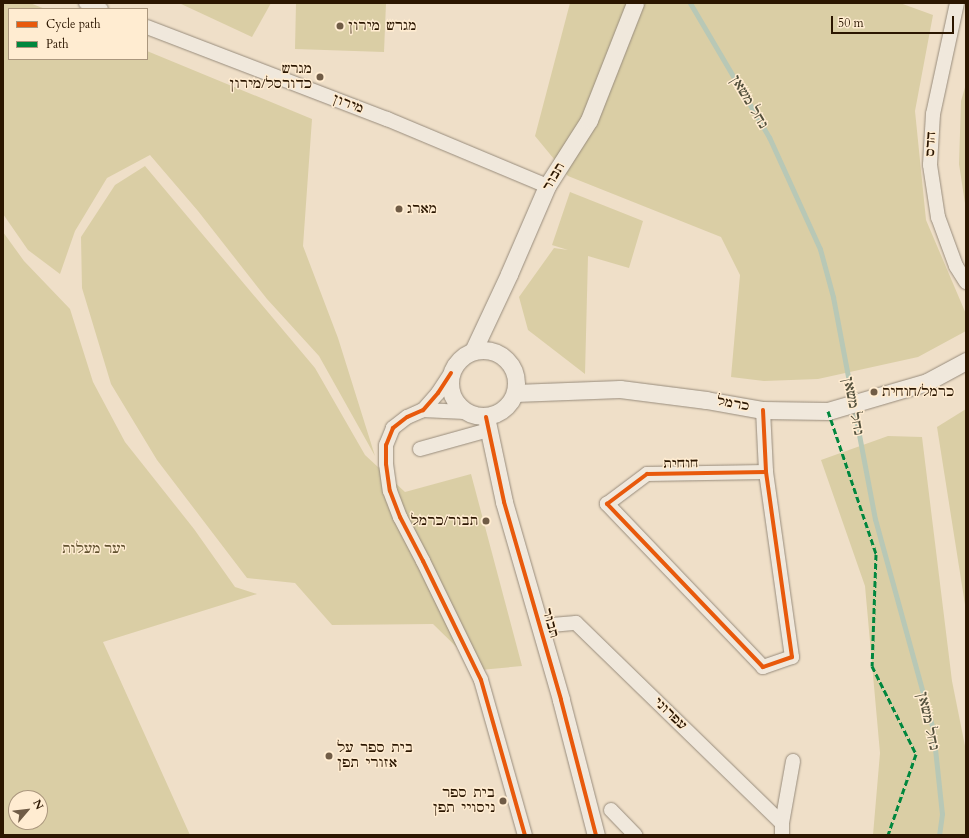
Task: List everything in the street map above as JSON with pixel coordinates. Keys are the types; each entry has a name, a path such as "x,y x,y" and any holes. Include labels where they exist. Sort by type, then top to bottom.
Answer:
{"street":[{"path":"86,3 99,8"},
{"name":"תבור","path":"473,351 509,274 547,186 589,120 635,3"},
{"name":"הדס","path":"957,3 933,114 930,166 938,217 956,266 966,282"},
{"name":"מירון","path":"148,27 387,119 547,186"},
{"path":"420,449 487,423 504,410 511,402 515,393 516,383 510,363 502,356 483,350 473,351 463,356 456,364 438,393 423,410 407,417 393,428 386,445 386,464 390,491 400,517 481,680 525,835"},
{"name":"כרמל","path":"515,393 620,389 706,400 764,410 828,411 927,382 966,361"},
{"path":"451,373 449,384 451,395 465,412"},
{"path":"423,410 465,412 487,423"},
{"path":"764,410 766,472"},
{"name":"תבור","path":"487,423 504,502 540,626 596,835"},
{"name":"חוחית","path":"766,472 792,657 763,667 608,504 646,474 766,472"},
{"name":"עפרוני","path":"540,626 576,623 782,829"},
{"path":"782,829 793,761"},
{"path":"611,810 635,835"}],"green space":[{"path":"3,3 30,3 42,8 8,8 8,60 148,60 148,51 312,119 303,246 338,338 375,456 319,356 267,299 198,211 150,155 107,178 75,231 60,274 28,250 3,214"},
{"path":"179,3 271,3 252,37"},
{"name":"מגרש מירון","path":"296,3 386,3 384,52 295,49"},
{"path":"570,3 900,3 933,15 915,111 926,220 966,314 966,331 918,357 818,379 764,381 731,377 740,275 721,237 568,176 535,136"},
{"path":"966,84 966,210 959,164 961,101"},
{"path":"145,166 315,368 365,455 405,492 471,474 522,666 480,670 433,624 332,625 295,583 247,578 157,460 111,384 82,288 81,237 115,185"},
{"path":"570,192 643,221 629,268 588,256 585,374 528,330 519,297 554,248 568,250 552,245"},
{"name":"יער מעלות","path":"3,232 24,261 70,309 93,382 125,442 194,529 235,587 257,594 103,642 190,835 3,835"},
{"path":"966,409 966,611 937,427"},
{"path":"888,436 922,437 952,681 966,751 966,835 873,835 880,753 865,586 821,460"}],"waterway":[{"name":"נחל משאן","path":"690,3 769,137 820,249 833,297 875,519 933,730 942,814 939,835"}],"marked path":[{"path":"828,411 876,554 872,666 916,754 888,835"}],"cycle path":[{"path":"451,373 438,393 423,410 407,417 393,428 386,445 386,464 390,491 400,517 481,680 525,835"},
{"path":"763,410 766,472 792,657 763,667 607,504 647,474 766,472"},
{"path":"486,417 504,502 561,700 596,835"}],"place":[{"name":"מגרש מירון","path":"340,26"},
{"name":"מגרש כדורסל/מירון","path":"320,77"},
{"name":"מארג","path":"399,209"},
{"name":"כרמל/חוחית","path":"874,392"},
{"name":"תבור/כרמל","path":"486,521"},
{"name":"בית ספר על אזורי תפן","path":"329,756"},
{"name":"בית ספר ניסויי תפן","path":"503,801"}]}
